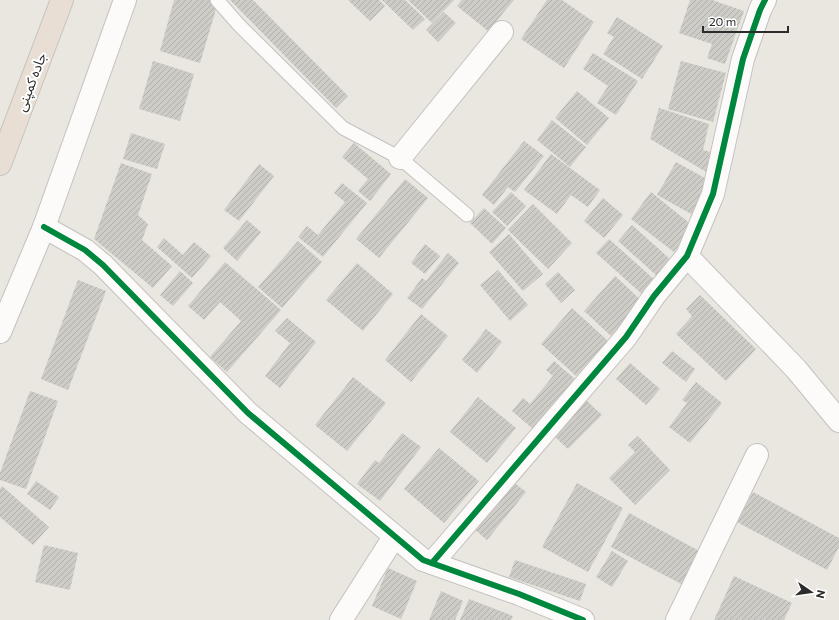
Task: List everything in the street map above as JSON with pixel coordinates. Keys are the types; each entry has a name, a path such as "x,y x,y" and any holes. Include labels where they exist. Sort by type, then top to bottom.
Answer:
{"highway":[{"name":"جاده کمپنی","path":"0,164 62,0"}],"street":[{"path":"0,332 44,226 125,0"},
{"path":"432,563 626,338 654,296 687,256 713,194 743,59 765,0"},
{"path":"400,158 502,32"},
{"path":"44,226 85,250 103,265 248,414 423,560 519,594 583,620"},
{"path":"687,256 796,369 839,421"},
{"path":"677,620 757,454"},
{"path":"341,620 394,537"}],"lane":[{"path":"217,0 244,30 343,128 400,158 467,216"}],"building":[{"path":"174,0 211,0 217,6 200,63 160,51"},
{"path":"230,0 253,0 348,96 336,108"},
{"path":"348,0 379,0 385,6 370,21"},
{"path":"382,0 405,0 425,19 413,30"},
{"path":"408,0 454,0 432,23"},
{"path":"462,0 514,0 488,31 457,6"},
{"path":"547,0 562,0 594,22 564,68 521,39"},
{"path":"690,0 712,0 744,11 725,64 707,58 712,44 679,33"},
{"path":"444,12 456,23 438,42 426,30"},
{"path":"617,17 663,46 642,79 603,54 614,37 607,33"},
{"path":"593,53 638,81 616,115 597,103 608,86 583,69"},
{"path":"153,61 194,74 180,121 139,109"},
{"path":"681,61 726,73 713,122 668,109"},
{"path":"577,91 609,118 587,145 555,118"},
{"path":"659,108 709,124 703,150 713,153 708,173 650,139"},
{"path":"552,120 586,147 570,167 537,140"},
{"path":"131,133 165,144 157,169 123,159"},
{"path":"524,141 544,156 515,192 508,187 494,205 482,195"},
{"path":"354,143 391,174 370,201 358,191 368,179 342,157"},
{"path":"551,154 600,190 588,207 571,195 557,214 524,190"},
{"path":"676,162 712,182 693,215 657,195"},
{"path":"121,163 152,174 138,215 148,224 142,240 172,266 153,288 94,239"},
{"path":"259,164 274,176 239,221 224,210"},
{"path":"405,179 428,198 379,258 356,239"},
{"path":"342,183 367,203 323,257 298,237 307,226 318,235 345,202 334,193"},
{"path":"511,192 526,206 507,226 492,212"},
{"path":"651,192 693,226 674,252 631,219"},
{"path":"603,198 623,215 604,238 584,221"},
{"path":"533,204 572,243 548,269 508,230"},
{"path":"484,208 506,228 492,244 470,223"},
{"path":"247,220 261,232 237,261 223,248"},
{"path":"632,225 670,259 656,275 618,241"},
{"path":"509,234 543,274 523,291 489,252"},
{"path":"164,238 183,255 194,242 211,256 192,278 157,247"},
{"path":"609,239 656,281 643,295 596,253"},
{"path":"298,241 322,262 282,308 258,287"},
{"path":"425,244 440,256 425,274 411,263"},
{"path":"448,253 459,263 422,309 407,298 422,278 426,281"},
{"path":"225,262 281,310 227,372 210,357 241,321 220,302 204,320 188,306"},
{"path":"357,263 393,294 363,331 326,300"},
{"path":"498,270 528,305 510,321 480,285"},
{"path":"180,271 193,283 173,306 160,295"},
{"path":"558,272 575,290 561,303 545,284"},
{"path":"615,276 642,301 611,336 584,311"},
{"path":"78,280 106,291 68,390 41,379"},
{"path":"700,295 756,349 726,381 676,334 692,316 686,309"},
{"path":"572,308 608,341 576,376 541,344"},
{"path":"421,314 448,336 411,382 385,360"},
{"path":"287,318 316,342 280,388 265,376 290,343 275,331"},
{"path":"486,329 502,342 477,373 462,360"},
{"path":"672,351 695,369 686,382 662,363"},
{"path":"554,361 575,379 533,429 512,411 523,398 530,404 553,376 546,370"},
{"path":"630,363 660,389 646,405 616,379"},
{"path":"353,377 386,403 347,451 315,425"},
{"path":"696,382 722,403 690,443 669,427 687,403 682,400"},
{"path":"30,391 58,401 26,489 0,480 0,473"},
{"path":"478,397 516,428 487,463 450,432"},
{"path":"586,400 602,415 568,449 552,434"},
{"path":"402,433 421,447 380,501 357,484 375,460 379,463"},
{"path":"638,436 670,470 635,505 609,478 635,452 628,445"},
{"path":"439,448 479,481 444,523 404,489"},
{"path":"36,481 59,497 50,510 27,494"},
{"path":"512,481 526,492 487,540 474,529"},
{"path":"577,483 623,508 588,572 542,547"},
{"path":"2,486 49,527 33,545 0,517 0,489"},
{"path":"753,492 839,538 839,547 827,570 737,522"},
{"path":"629,513 703,553 685,586 611,547"},
{"path":"44,545 78,553 70,590 35,582"},
{"path":"612,551 628,561 612,587 596,577"},
{"path":"515,560 586,584 580,601 509,577"},
{"path":"388,568 417,581 401,619 372,606"},
{"path":"734,576 792,603 784,620 714,620"},
{"path":"441,591 463,601 455,620 429,620"},
{"path":"469,599 513,616 511,620 460,620"}],"cycle path":[{"path":"432,563 626,337 654,296 687,256 713,194 743,59 765,0"},
{"path":"44,227 85,250 103,265 248,413 423,560 519,594 583,620"}]}
